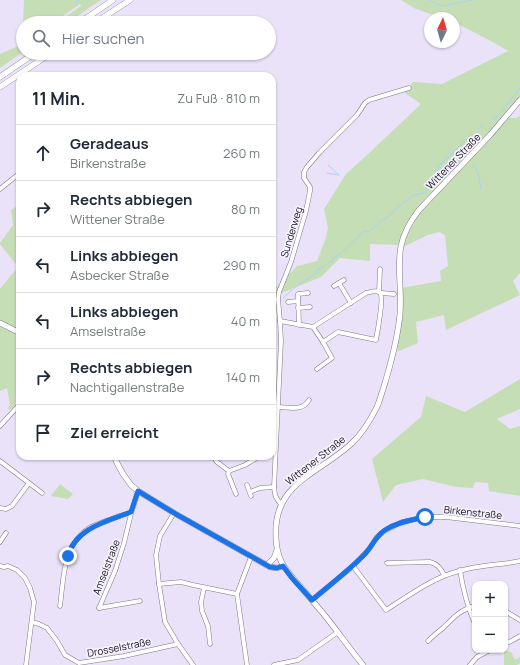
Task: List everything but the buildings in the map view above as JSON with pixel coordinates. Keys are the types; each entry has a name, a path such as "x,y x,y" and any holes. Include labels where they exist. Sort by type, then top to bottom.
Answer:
{"highway":[{"path":"89,16 113,0"},
{"path":"106,16 130,0"},
{"path":"0,76 24,60"},
{"path":"22,72 40,60"},
{"path":"0,87 16,76"}],"main road":[{"name":"Wittener Straße","path":"363,665 282,564 277,550 277,513 289,491 296,484 345,449 358,437 368,424 382,395 397,339 400,304 399,254 404,234 419,210 491,134 520,100"},
{"path":"0,323 16,331"},
{"path":"116,460 122,474 138,491 251,557 267,564 282,564"},
{"path":"267,564 274,558 277,550"}],"street":[{"name":"Sunderweg","path":"276,428 281,341 278,292 291,262 306,211 310,187 304,178 304,172 320,152 357,115 365,103 369,100 409,88"},
{"path":"0,189 16,175"},
{"path":"323,342 338,332 376,340 382,297 380,292 380,269"},
{"path":"334,286 344,280"},
{"path":"338,283 351,303"},
{"path":"280,321 314,327 366,293 380,292 394,294"},
{"path":"299,325 298,294 308,293"},
{"path":"288,302 298,301"},
{"path":"298,308 310,307"},
{"path":"314,327 332,358 317,369"},
{"path":"278,407 287,407 292,409 298,408 307,404 309,400"},
{"path":"0,426 16,409"},
{"path":"216,460 229,471"},
{"path":"229,471 253,460"},
{"name":"Sunderweg","path":"274,460 275,495 276,499 281,504"},
{"path":"0,461 42,493"},
{"path":"229,471 228,474 236,494"},
{"path":"0,508 6,509 12,506 29,483"},
{"path":"247,485 250,494 260,488 274,487"},
{"name":"Amselstraße","path":"138,491 115,571 99,608 140,601"},
{"path":"60,606 64,571 69,551 73,544 82,533 131,512"},
{"path":"174,513 160,536 157,549 156,555 159,584 165,622 193,665"},
{"name":"Birkenstraße","path":"312,600 353,566 370,548 376,538 384,531 402,522 425,517 446,517 520,526"},
{"path":"0,542 6,533"},
{"path":"248,665 237,594 251,557"},
{"path":"353,566 386,610 426,584 444,575 475,567 520,561"},
{"path":"387,563 430,562 437,565 444,575"},
{"path":"0,566 8,566 17,570 25,578 34,602 26,665"},
{"path":"460,570 468,608 472,617"},
{"path":"159,584 181,582 237,594"},
{"path":"204,588 201,602 202,611 208,626 210,644"},
{"path":"428,640 453,617 472,607"},
{"path":"508,613 520,620"},
{"name":"Drosselstraße","path":"32,622 47,628 65,655 79,663 124,656 178,644"},
{"path":"274,665 298,660 338,632"},
{"path":"508,642 520,636"},
{"path":"470,665 484,653"}],"green space":[{"path":"24,0 101,0 77,16 66,16 81,6 80,4 63,16 23,16"},
{"path":"401,0 520,0 520,96 506,114 454,171 415,211 403,231 398,245 370,244 370,261 340,258 321,277 276,295 276,287 297,266 317,261 328,228 324,209 346,174 421,104 405,93 413,82 442,84 508,51 460,25 460,12 425,12 416,9"},
{"path":"16,47 16,57 0,68 0,54"},
{"path":"520,116 520,273 513,281 520,295 446,330 444,315 416,322 418,343 399,351 397,350 401,321 401,288 441,281 440,271 448,266 445,235 439,232 428,235 403,247 411,226 419,214 508,118 516,118"},
{"path":"16,207 16,264 0,244 13,225 11,210"},
{"path":"16,269 16,403 10,410 8,408 10,405 7,388 0,391 0,289"},
{"path":"520,379 520,409 497,419 510,429 520,426 520,496 489,491 488,483 475,482 473,488 456,487 423,479 396,485 383,502 372,459 421,417 426,396 465,412"},
{"path":"60,484 73,494 68,499 51,496"},
{"path":"511,652 515,660 520,657 520,663 517,665 504,665 504,653"}],"waterway":[{"path":"77,4 79,0"},
{"path":"430,0 444,6 472,0"},
{"path":"489,123 503,111 520,88"},
{"path":"478,129 484,125"},
{"path":"283,298 298,285 315,274 317,270 329,263 364,231 368,232 413,195 424,193 431,186 438,167 472,134"},
{"path":"456,150 462,154"},
{"path":"328,165 339,175"},
{"path":"473,165 478,173 481,189"},
{"path":"327,173 338,175"}],"route":[{"path":"68,556 73,544 82,533 131,512 138,491 270,567 277,568 283,566 312,600 353,566 370,548 376,538 384,531 402,522 425,517"}]}
